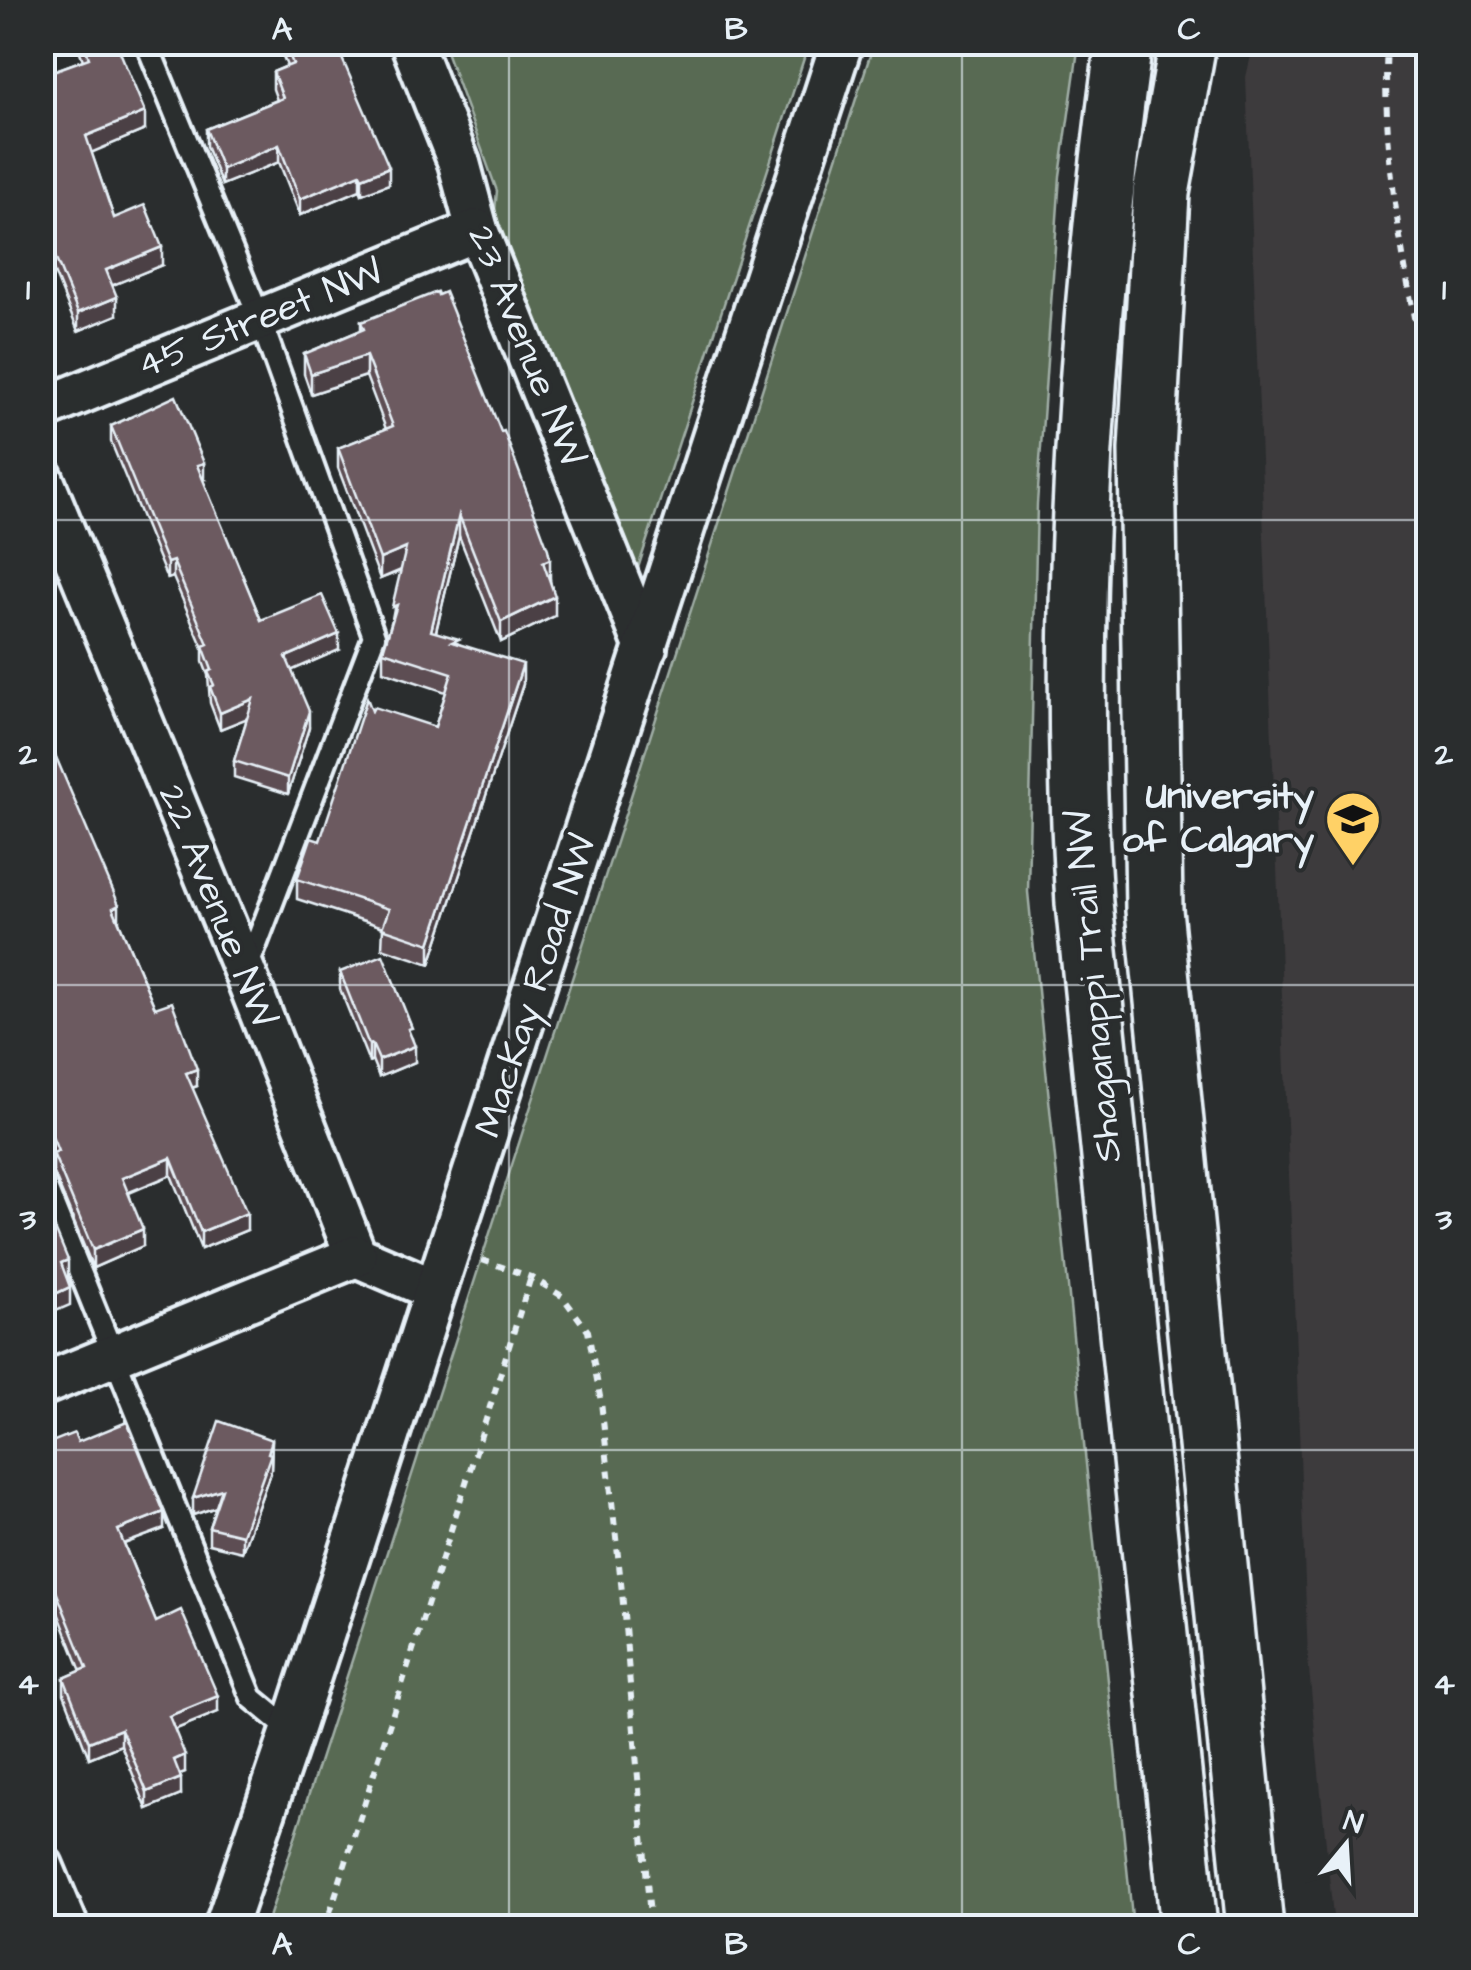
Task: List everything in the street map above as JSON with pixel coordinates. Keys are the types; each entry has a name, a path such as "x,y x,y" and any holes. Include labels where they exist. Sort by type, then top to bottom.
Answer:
{"main road":[{"name":"Shaganappi Trail NW","path":"1124,42 1104,188 1084,433 1076,774 1084,904 1189,1928"},
{"name":"Shaganappi Trail NW","path":"1188,42 1162,193 1147,450 1154,910 1255,1928"}],"street":[{"name":"23 Avenue NW","path":"411,42 459,164 477,230 646,648"},
{"name":"MacKay Road NW","path":"225,1928 842,42"},
{"name":"45 Street NW","path":"42,409 477,230"},
{"name":"22 Avenue NW","path":"42,478 356,1256"},
{"path":"42,1385 356,1256 436,1290"},
{"path":"42,1866 68,1928"}],"lane":[{"path":"146,42 260,319 374,636 245,973"},
{"path":"42,1178 252,1698 292,1730"}],"path":[{"path":"1388,42 1385,81 1395,220 1428,390"},
{"path":"472,1256 531,1277 562,1296 588,1331 601,1402 622,1592 651,1928"},
{"path":"325,1928 531,1277"}],"shaded area":[{"name":"University of Calgary","path":"1254,43 1428,43 1428,1927 1334,1927 1308,1659 1246,77"}],"green space":[{"path":"443,43 809,43 637,571 494,220 497,191"},
{"path":"874,43 1079,43 1060,176 1037,504 1028,892 1133,1927 266,1927"}],"building":[{"path":"83,42 116,42 145,112 86,136 114,218 145,205 162,247 106,270 117,297 78,313 42,221 42,75 89,58"},
{"path":"284,42 335,42 389,167 362,178 360,174 300,199 279,145 222,169 206,129 283,98 273,72 293,64"},
{"path":"445,292 501,432 504,431 548,549 550,559 543,562 555,596 501,622 459,515 431,631 459,639 452,642 523,664 430,944 382,928 389,909 297,879 311,838 320,841 367,698 372,711 374,707 435,727 452,673 383,651 397,605 392,607 406,548 380,559 338,448 393,426 366,356 311,374 304,354 364,329 361,322"},
{"path":"176,396 204,463 197,465 261,620 322,595 339,634 286,657 309,711 288,778 234,761 253,699 220,713 210,687 214,685 208,672 212,670 203,646 208,644 173,561 167,563 111,426"},
{"path":"42,709 53,734 47,736 119,905 113,908 155,1008 172,1002 197,1069 186,1073 247,1213 201,1232 171,1158 122,1178 143,1229 93,1250 53,1153 58,1151 42,1112"},
{"path":"383,955 412,1028 408,1029 415,1046 379,1060 372,1044 369,1045 340,972"},
{"path":"42,1197 68,1260 61,1263 70,1287 42,1300"},
{"path":"219,1421 272,1440 268,1453 271,1454 242,1535 209,1527 222,1489 193,1498"},
{"path":"127,1422 164,1512 118,1530 156,1622 181,1610 218,1696 169,1716 185,1755 174,1760 181,1778 147,1792 121,1729 89,1742 64,1678 87,1668 48,1571 42,1573 42,1437 49,1435 52,1442 74,1433 78,1442"}],"place":[{"name":"University of Calgary","path":"1353,868"}]}
